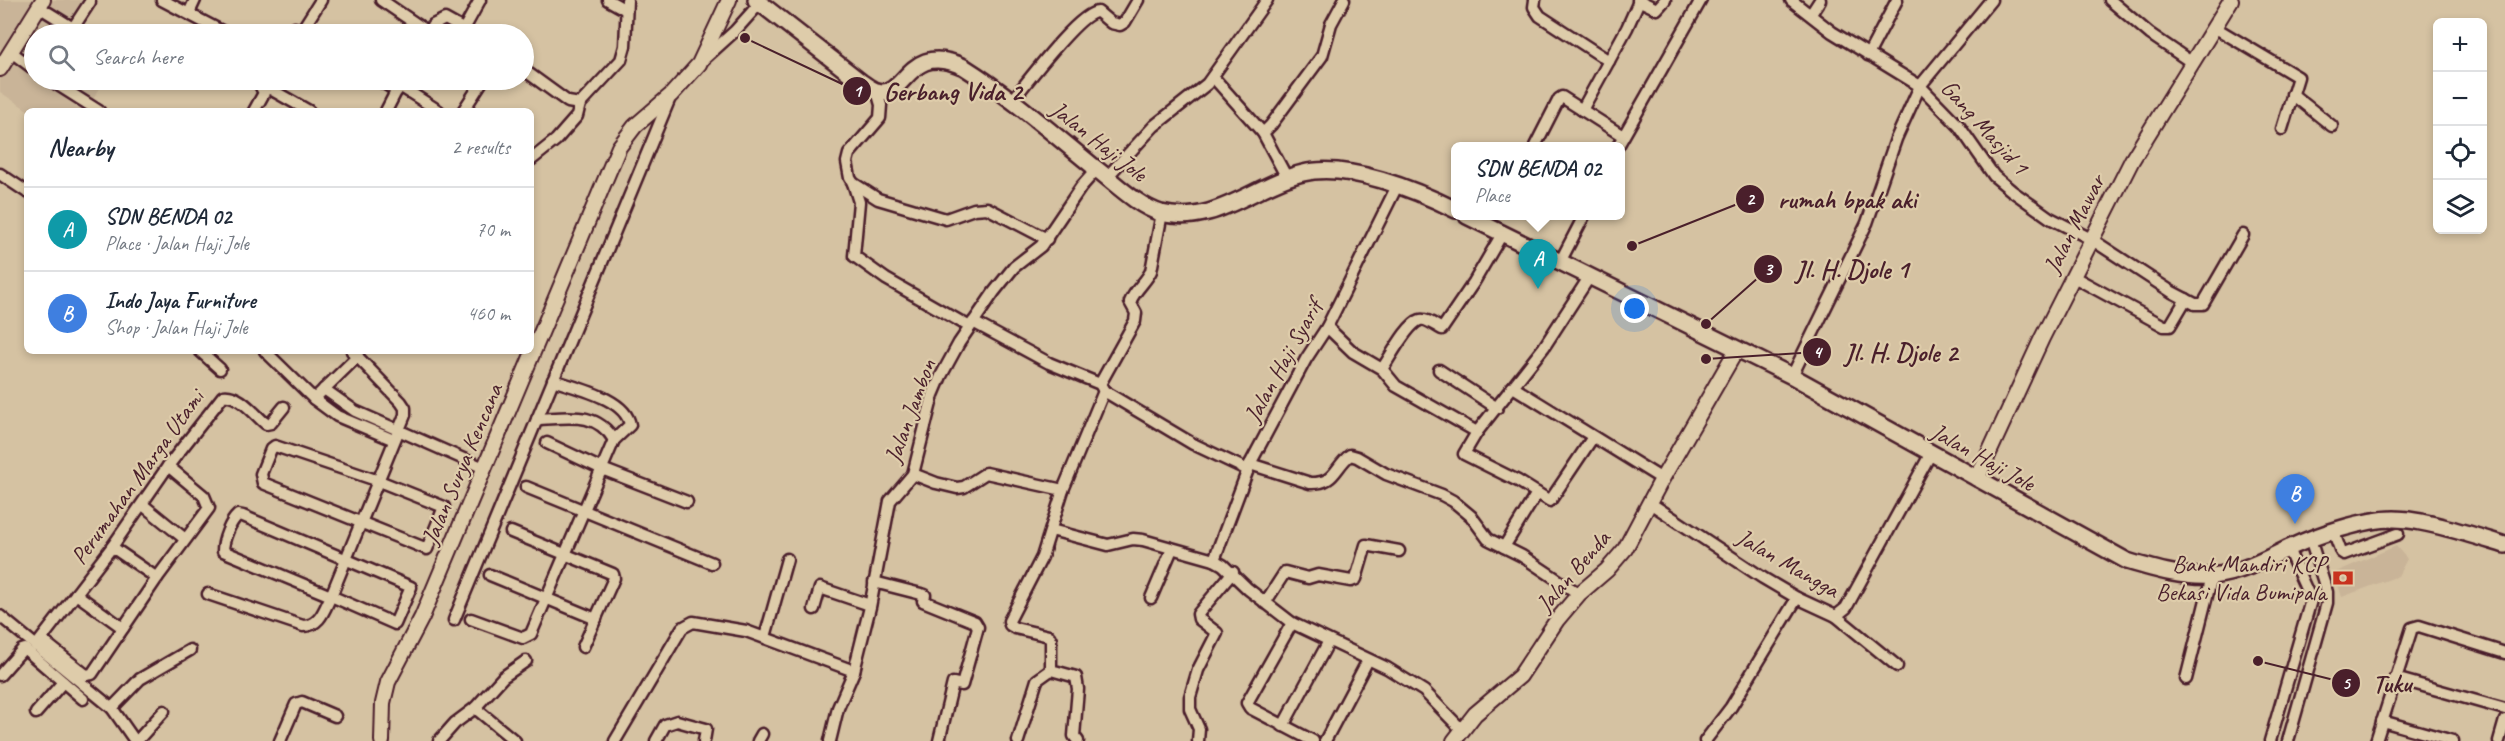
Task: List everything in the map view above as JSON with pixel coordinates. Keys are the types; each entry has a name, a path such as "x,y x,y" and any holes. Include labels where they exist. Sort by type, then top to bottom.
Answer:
{"main road":[{"path":"758,1 861,82 877,91"},
{"name":"Jalan Haji Jole","path":"877,91 891,90 928,60 940,59 964,67 1146,206 1162,213 1190,216 1210,212 1287,178 1318,170 1367,177 1451,208"},
{"name":"Jalan Haji Jole","path":"1489,220 1502,234 1792,376 2127,561 2180,574 2212,576 2261,563 2310,539 2368,522 2396,519 2443,528 2505,545"}],"street":[{"path":"162,0 209,24"},
{"path":"189,13 195,0"},
{"path":"310,24 321,0"},
{"path":"381,0 414,24"},
{"path":"471,24 480,0"},
{"path":"534,158 556,140 577,116 580,104 624,54 627,5 609,0"},
{"name":"Jalan Surya Kencana","path":"699,64 729,0"},
{"path":"1011,102 1086,14 1098,12 1111,23 1120,25 1125,22 1138,0"},
{"name":"Jalan Jambon","path":"830,741 838,708 854,671 870,605 890,501 912,474 933,395 941,376 972,324 1014,267 1047,239 1081,187 1102,173 1154,126 1200,90 1213,76 1267,0"},
{"path":"1263,134 1322,56 1331,24 1344,0"},
{"path":"1535,0 1534,7 1540,16 1609,61"},
{"path":"1582,110 1639,0 1657,9 1665,0"},
{"path":"1620,142 1701,0"},
{"name":"Gang Masjid 1","path":"1791,0 1832,32 1920,86 1959,126 1994,176 2050,218 2091,239 2186,299"},
{"path":"1811,15 1820,0"},
{"path":"1868,55 1897,0"},
{"path":"1792,376 1867,224 1896,139 1920,86 1990,0"},
{"path":"2110,0 2150,34 2191,62"},
{"name":"Jalan Mawar","path":"1977,479 2072,276 2132,160 2231,0"},
{"name":"Jalan Surya Kencana","path":"534,348 618,147 635,126 671,95 699,64 735,31 758,1"},
{"path":"76,24 90,2"},
{"path":"28,24 41,4 68,24"},
{"path":"436,24 445,19 454,24"},
{"path":"2214,27 2295,74 2298,80 2282,129"},
{"path":"0,69 24,30"},
{"path":"10,51 24,62"},
{"path":"1213,76 1263,134 1287,178"},
{"path":"534,77 568,102 580,104"},
{"path":"66,90 94,108"},
{"path":"256,108 264,93 262,90"},
{"path":"273,90 304,108"},
{"path":"388,108 398,90"},
{"path":"406,90 434,108"},
{"path":"465,108 477,90"},
{"path":"877,91 881,105 880,118 849,154 847,162 859,202 854,256 886,279 1049,363 1102,387 1192,444 1249,467 1310,483 1318,483 1334,475 1350,455 1386,474 1442,495 1471,516 1488,539 1522,556 1579,594"},
{"path":"2292,94 2332,126"},
{"path":"454,620 671,95"},
{"path":"1538,142 1562,97 1623,136"},
{"path":"0,174 24,190"},
{"path":"854,183 878,199 946,219 974,209 987,208 1047,239"},
{"name":"Jalan Haji Syarif","path":"1214,560 1249,467 1306,360 1327,327 1396,186"},
{"path":"1051,670 1049,636 1015,628 1010,625 1009,621 1034,576 1063,490 1102,387 1135,321 1136,314 1130,302 1151,271 1162,213"},
{"path":"1560,262 1582,220"},
{"path":"1382,369 1401,340 1418,321 1424,320 1442,329 1474,282 1502,234"},
{"path":"2072,276 2164,326 2169,326 2186,299 2195,304 2203,304 2206,301 2243,235"},
{"path":"1590,276 1544,347 1477,432 1465,451 1465,456 1518,481 1548,501 1551,500 1593,437"},
{"path":"1327,327 1353,352 1382,369 1396,386 1477,432"},
{"name":"Jalan Benda","path":"1457,735 1491,698 1520,676 1557,620 1579,594 1607,570 1625,549 1662,479 1737,349"},
{"path":"203,354 220,369"},
{"path":"268,354 314,399 337,416 484,468"},
{"path":"208,594 303,626 311,626 318,621 347,560 397,436 405,408 355,354 314,399"},
{"name":"Jalan Surya Kencana","path":"382,741 383,704 388,682 422,617 532,354"},
{"path":"1438,370 1497,408"},
{"path":"471,619 527,637 531,634 614,440 630,425 629,420 618,408 604,397 553,380"},
{"path":"1513,387 1662,479"},
{"path":"324,389 397,436"},
{"name":"Perumahan Marga Utami","path":"39,643 143,505 168,466 223,396 237,398 266,424 271,423 284,407"},
{"path":"537,419 596,420 609,431 614,440"},
{"path":"547,443 602,469 687,502"},
{"path":"280,447 378,481 444,507 427,549 264,483 261,474 271,449 280,447"},
{"name":"Jalan Mangga","path":"1650,503 1797,598 1836,616 1846,608 1931,453"},
{"path":"0,616 86,675 92,674 157,578 209,508 208,501 168,466"},
{"path":"912,474 957,488 964,487 986,473 991,473 1063,490"},
{"path":"526,487 712,563"},
{"path":"1504,547 1537,493"},
{"path":"143,505 185,539"},
{"path":"238,515 243,516 411,587 395,624 331,596 223,551 234,519 238,515"},
{"path":"1051,530 1108,545 1133,539 1214,560 1233,572 1265,603 1292,623 1387,668 1424,691 1457,735"},
{"path":"511,532 613,574 614,578 584,647"},
{"path":"2334,533 2344,554 2398,534"},
{"path":"2288,741 2327,603 2327,592 2310,539"},
{"path":"1265,603 1287,572 1308,578 1318,575 1351,581 1356,579 1365,545 1399,552"},
{"path":"112,547 157,578"},
{"path":"1151,598 1172,549"},
{"path":"2270,741 2311,600 2288,549"},
{"path":"765,637 786,559"},
{"path":"1198,741 1198,729 1190,709 1190,697 1198,670 1217,633 1199,619 1198,614 1233,572"},
{"path":"490,575 596,619"},
{"path":"2186,679 2212,576"},
{"path":"874,582 925,595 923,601 975,622 978,627 962,685 953,683 939,741"},
{"path":"814,609 820,588 870,605"},
{"path":"2311,600 2327,592"},
{"path":"76,594 123,627"},
{"path":"1705,741 1731,706 1797,598"},
{"path":"1836,616 1897,666"},
{"path":"615,741 682,628 687,624 708,623 765,637 854,671"},
{"path":"1292,623 1247,703 1250,708 1313,741"},
{"path":"2376,741 2412,628 2419,626 2505,653"},
{"path":"1282,726 1329,641"},
{"path":"39,643 112,708 136,741 164,711"},
{"path":"0,675 25,649 83,699"},
{"path":"112,708 140,679 190,650"},
{"path":"1325,741 1368,660"},
{"path":"440,741 455,723 475,708 503,677 526,661"},
{"path":"1018,741 1037,680 1051,670 1072,675 1077,681 1075,739"},
{"path":"2395,678 2505,709"},
{"path":"36,713 63,682"},
{"path":"280,741 296,704 302,702 335,716"},
{"path":"475,708 515,741"},
{"path":"2499,741 2505,720"},
{"path":"656,741 665,725 677,721 706,729 704,741"},
{"path":"2382,721 2453,741"}],"shaded area":[{"path":"0,0 93,0 80,24 24,24 24,90 99,90 88,108 24,108 0,92"},
{"path":"2396,546 2407,559 2398,576 2342,597 2334,573"}],"place":[{"name":"Gerbang Vida 2","path":"745,38"},
{"name":"rumah bpak aki","path":"1632,246"},
{"name":"SDN BENDA 02","path":"1538,289"},
{"name":"Jl. H. Djole 1","path":"1706,324"},
{"name":"Jl. H. Djole 2","path":"1706,359"},
{"name":"Indo Jaya Furniture","path":"2295,524"},
{"name":"Bank Mandiri KCP Bekasi Vida Bumipala","path":"2343,578"},
{"name":"Tuku","path":"2258,661"}]}
